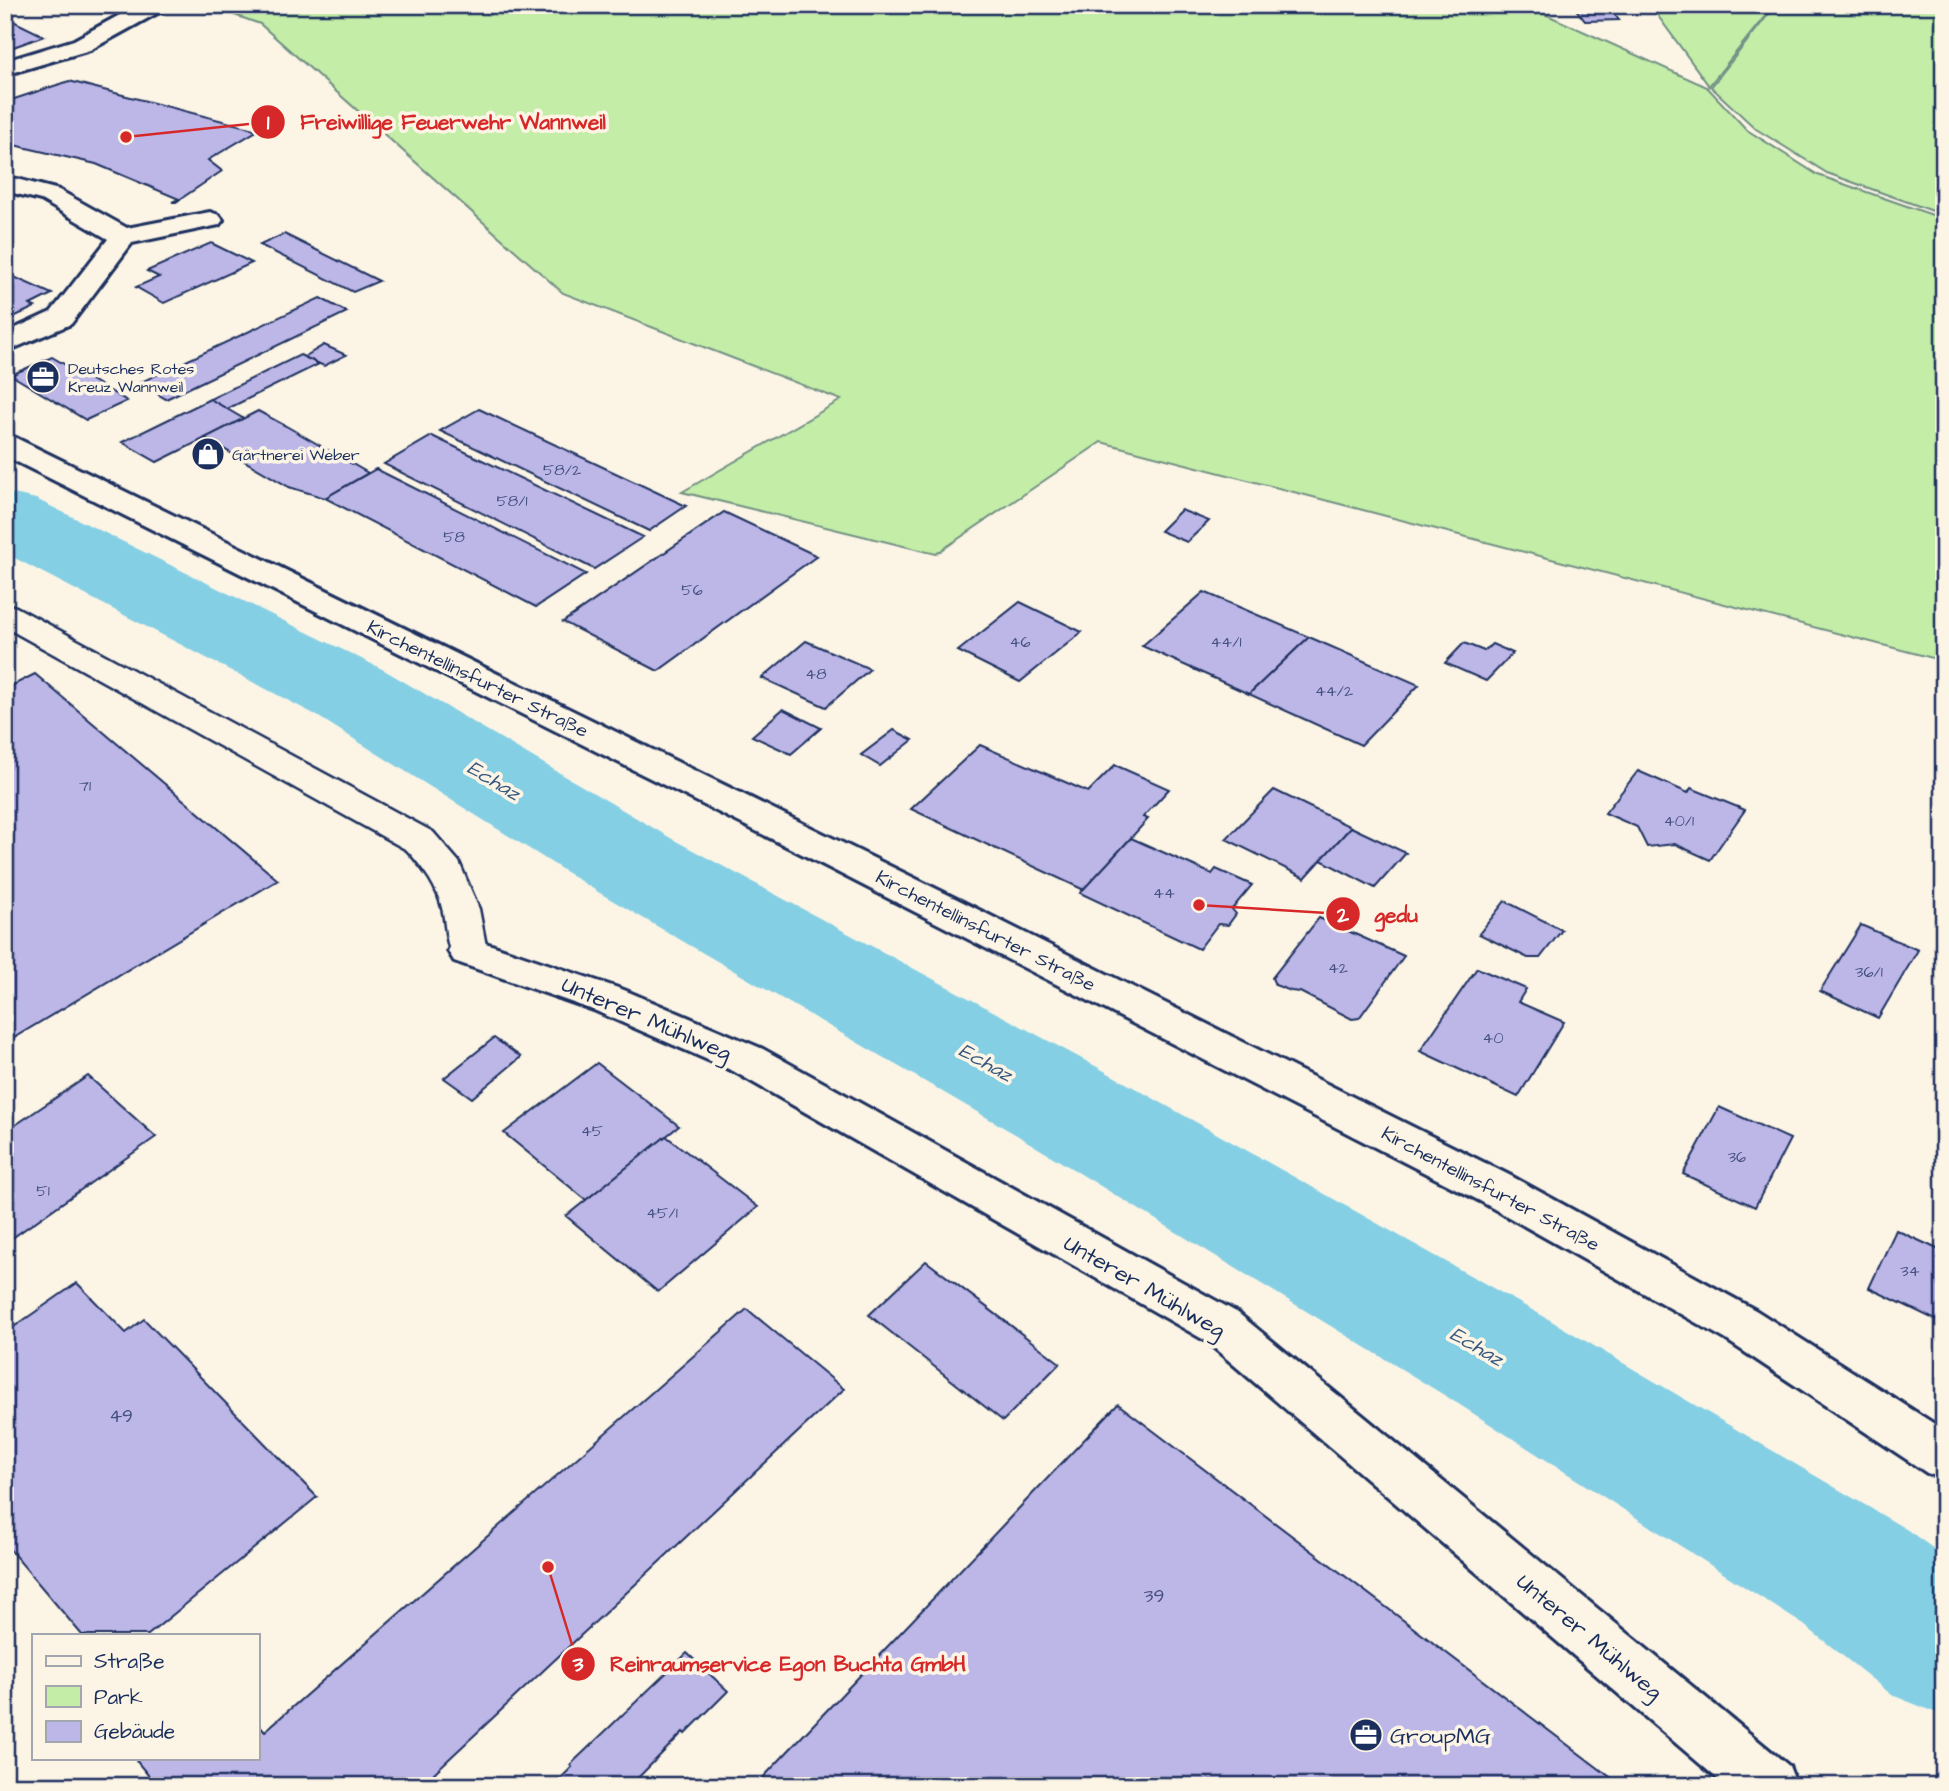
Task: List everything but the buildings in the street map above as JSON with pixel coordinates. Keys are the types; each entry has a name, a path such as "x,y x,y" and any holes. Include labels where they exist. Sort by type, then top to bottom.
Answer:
{"main road":[{"path":"5,68 82,45 153,6"},
{"path":"5,183 50,195 122,237 210,220"},
{"path":"5,344 61,318 122,237"},
{"name":"Kirchentellinsfurter Straße","path":"5,444 825,848 1430,1154 1566,1226 1742,1325 1944,1457"},
{"name":"Unterer Mühlweg","path":"467,951 597,993 675,1025 748,1060 1222,1327 1769,1786"}],"lane":[{"path":"5,614 420,841 446,871 461,909 467,951"}],"green space":[{"path":"206,5 1525,5 1707,87 1747,130 1818,175 1944,219 1944,661 1101,442 936,554 682,492 841,400 563,293 260,24"},
{"path":"1650,5 1774,5 1709,86"},
{"path":"1776,5 1944,5 1944,215 1827,173 1756,129 1711,87"}],"waterway":[{"name":"Echaz","path":"5,518 349,692 636,866 1057,1101 1496,1357 1855,1577 1944,1644"}],"place":[{"name":"Freiwillige Feuerwehr Wannweil","path":"126,137"},
{"name":"Deutsches Rotes Kreuz Wannweil","path":"43,377"},
{"name":"Gärtnerei Weber","path":"208,454"},
{"name":"gedu","path":"1199,905"},
{"name":"Reinraumservice Egon Buchta GmbH","path":"548,1567"},
{"name":"GroupMG","path":"1366,1735"}]}
